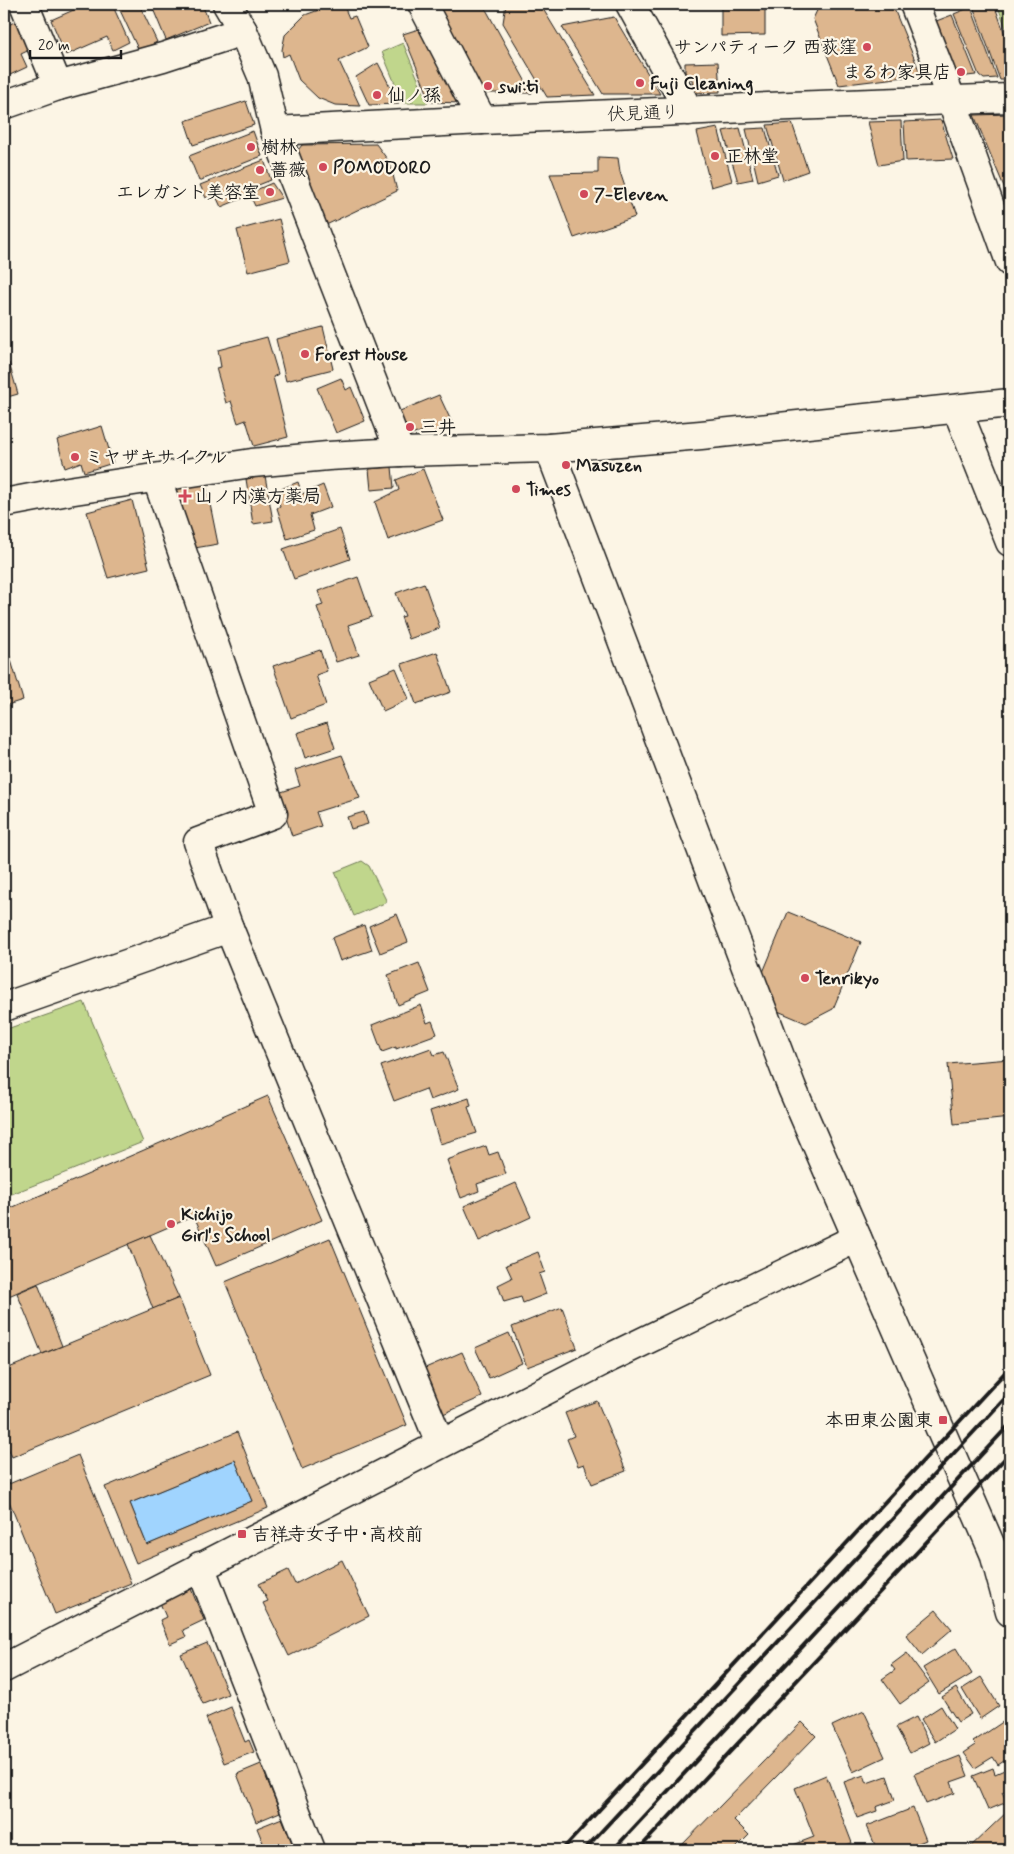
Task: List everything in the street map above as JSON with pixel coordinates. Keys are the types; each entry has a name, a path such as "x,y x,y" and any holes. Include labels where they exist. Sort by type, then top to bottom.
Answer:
{"street":[{"path":"24,4 58,86"},
{"path":"227,4 243,31 262,76 276,131 400,452"},
{"path":"422,4 482,120"},
{"path":"630,4 689,111"},
{"path":"914,4 952,101 1010,262"},
{"path":"4,105 58,86 163,57 243,31"},
{"name":"伏見通り","path":"276,131 482,120 1010,98"},
{"path":"4,504 68,491 252,463 400,452 549,448 701,435 1010,403"},
{"path":"957,409 1010,542"},
{"path":"549,448 792,1088 857,1238 1002,1544 1010,1612"},
{"path":"156,479 273,814 198,842 228,928 440,1443"},
{"path":"4,1007 228,928"},
{"path":"4,1668 440,1443 605,1360 857,1238"},
{"path":"200,1566 311,1850"}],"green space":[{"path":"997,4 1010,4 1010,39"},
{"path":"403,43 428,103 403,103 382,52"},
{"path":"362,861 369,866 387,902 354,916 335,872"},
{"path":"84,1002 143,1142 4,1197 4,1030"}],"water":[{"path":"235,1460 252,1501 147,1545 130,1503"}],"building":[{"path":"87,4 112,4 129,42 113,50 107,37 66,55 51,20"},
{"path":"122,4 139,4 157,42 139,51 118,6"},
{"path":"151,4 202,4 209,22 166,40"},
{"path":"335,4 343,4 349,18 355,16 368,47 339,61 360,106 335,105 318,98 299,80 289,54 283,57 282,50 285,35 305,15"},
{"path":"434,4 483,4 532,93 480,93"},
{"path":"506,4 540,4 595,95 547,97 503,23"},
{"path":"721,4 765,4 765,35 721,36"},
{"name":"サンパティーク 西荻窪","path":"820,4 892,4 921,75 839,85 813,19"},
{"path":"994,4 1010,48 1010,80 1000,80 973,6"},
{"path":"971,7 997,78 984,79 979,75 954,14"},
{"path":"952,15 976,75 958,77 948,68 931,23"},
{"path":"27,16 40,45 21,54 27,67 10,75 8,71 4,73 4,27"},
{"path":"614,17 660,94 603,94 562,27"},
{"path":"425,27 462,103 431,102 403,34"},
{"path":"718,62 720,92 693,93 692,79 685,78 685,63"},
{"path":"378,63 399,104 369,105 356,77"},
{"path":"246,101 254,125 193,145 185,121"},
{"path":"1010,114 1010,201 974,115"},
{"path":"941,120 953,159 906,161 904,122"},
{"path":"901,121 903,161 879,165 868,122"},
{"path":"792,123 808,171 783,180 767,125"},
{"path":"718,128 732,181 711,187 697,132"},
{"path":"740,128 753,179 738,182 723,131"},
{"path":"765,128 778,175 758,181 746,129"},
{"path":"253,131 262,156 199,181 189,156"},
{"path":"376,144 390,163 397,191 324,226 295,154 302,145"},
{"path":"598,157 618,158 620,172 635,217 574,238 550,174 598,173"},
{"path":"264,160 271,180 246,190 248,196 221,207 215,194 206,198 200,185"},
{"path":"272,183 282,198 255,206 249,193"},
{"path":"279,219 290,261 248,272 237,230"},
{"name":"Forest House","path":"323,327 333,369 286,381 276,339"},
{"path":"267,337 278,374 273,377 288,437 254,446 246,420 238,423 231,401 226,403 216,368 221,367 218,350"},
{"path":"9,363 18,394 4,398 4,364"},
{"path":"341,378 346,390 351,387 365,421 336,433 317,388"},
{"path":"439,395 453,425 429,436 426,430 405,437 395,413"},
{"path":"102,426 113,463 84,472 81,462 65,468 57,440"},
{"path":"392,467 394,488 371,490 369,469"},
{"path":"423,469 443,520 388,540 375,502 399,490 396,480"},
{"path":"265,476 273,521 253,524 246,479"},
{"path":"298,482 302,494 323,485 331,507 310,515 314,530 287,539 277,508 280,506 276,494 282,492 281,489"},
{"path":"206,484 218,544 189,549 174,489"},
{"path":"132,500 149,568 108,578 87,512"},
{"path":"340,529 350,559 294,579 283,549"},
{"path":"358,577 372,617 348,625 359,655 336,662 317,607 323,605 318,591"},
{"path":"424,583 440,628 409,639 401,617 405,616 396,593"},
{"path":"4,637 23,700 4,706"},
{"path":"320,650 327,671 316,675 326,705 291,718 273,666"},
{"path":"437,652 451,692 416,704 402,664"},
{"path":"396,668 409,699 383,711 369,679"},
{"path":"327,723 335,748 305,758 297,733"},
{"path":"342,755 360,798 316,812 321,826 292,836 278,793 300,786 295,770"},
{"path":"364,812 368,824 351,829 347,817"},
{"path":"788,912 861,942 833,1009 806,1023 766,1006 759,982"},
{"path":"397,914 408,942 380,953 369,926"},
{"path":"364,925 372,950 340,961 332,938"},
{"path":"419,963 430,992 398,1005 388,975"},
{"path":"421,1005 427,1023 432,1021 437,1034 396,1049 396,1047 382,1052 372,1025"},
{"path":"431,1048 434,1055 444,1052 459,1089 430,1100 426,1089 394,1101 381,1066"},
{"path":"1010,1059 1010,1118 954,1124 948,1064"},
{"path":"268,1096 322,1220 216,1266 194,1216 4,1298 4,1211"},
{"path":"469,1098 471,1106 468,1107 477,1133 440,1144 430,1111"},
{"path":"486,1146 489,1155 498,1152 506,1174 477,1184 479,1191 461,1198 447,1160"},
{"path":"516,1183 531,1217 479,1241 464,1206"},
{"path":"150,1235 179,1298 153,1309 128,1244"},
{"path":"330,1238 407,1425 302,1469 225,1282"},
{"path":"538,1252 545,1272 539,1274 546,1294 523,1303 521,1297 504,1302 498,1285 512,1278 506,1265"},
{"path":"38,1284 62,1346 42,1354 17,1293"},
{"path":"179,1298 210,1375 12,1457 4,1438 4,1370"},
{"path":"562,1307 577,1348 527,1367 512,1327"},
{"path":"509,1333 522,1363 489,1378 475,1348"},
{"path":"462,1352 482,1397 443,1414 423,1369"},
{"path":"597,1401 626,1471 592,1484 584,1464 578,1466 567,1439 574,1436 565,1413"},
{"path":"237,1432 268,1508 136,1563 105,1487","holes":["235,1460 252,1501 147,1545 130,1503"]},
{"path":"78,1455 131,1583 55,1614 4,1486"},
{"path":"342,1560 369,1616 289,1656 263,1603 268,1601 259,1584 288,1570 295,1584"},
{"path":"191,1589 204,1620 183,1630 186,1637 170,1644 160,1620 166,1617 160,1603"},
{"path":"936,1610 952,1629 922,1655 906,1635"},
{"path":"207,1643 228,1694 203,1704 181,1654"},
{"path":"956,1648 972,1674 939,1694 923,1668"},
{"path":"907,1653 929,1683 900,1704 882,1679 895,1670 891,1665"},
{"path":"981,1677 999,1706 980,1719 962,1689"},
{"path":"956,1688 971,1714 958,1722 942,1697"},
{"path":"941,1706 955,1729 935,1742 921,1719"},
{"path":"231,1707 245,1742 249,1740 254,1752 224,1763 206,1718"},
{"path":"864,1711 885,1757 853,1772 832,1726"},
{"path":"916,1717 929,1743 910,1753 896,1727"},
{"path":"1010,1717 1010,1757 998,1765 993,1757 975,1768 964,1753 976,1745 973,1742"},
{"path":"802,1722 816,1736 734,1820 749,1835 734,1850 683,1850 680,1847"},
{"path":"960,1756 968,1776 951,1782 955,1793 926,1804 914,1774"},
{"path":"261,1764 280,1812 256,1822 237,1774"},
{"path":"993,1768 995,1774 1009,1768 1010,1788 1002,1792 1007,1802 988,1810 973,1776"},
{"path":"826,1775 852,1843 832,1850 786,1850 785,1848 814,1837 795,1788"},
{"path":"864,1775 867,1783 887,1776 895,1800 876,1807 877,1811 857,1818 844,1782"},
{"path":"913,1808 926,1840 901,1850 877,1850 867,1826"},
{"path":"1010,1809 1010,1850 967,1850"},
{"path":"282,1818 292,1843 274,1850 266,1850 257,1828"}],"railway":[{"path":"562,1850 1010,1367"},
{"path":"584,1850 1010,1393"},
{"path":"613,1850 1010,1424"},
{"path":"638,1850 1010,1453"}],"place":[{"name":"サンパティーク 西荻窪","path":"867,47"},
{"name":"まるわ家具店","path":"961,72"},
{"name":"Fuji Cleaning","path":"640,83"},
{"name":"swi:ti","path":"488,86"},
{"name":"仙ノ孫","path":"377,95"},
{"name":"樹林","path":"251,147"},
{"name":"正林堂","path":"715,156"},
{"name":"POMODORO","path":"323,167"},
{"name":"薔薇","path":"260,170"},
{"name":"エレガント美容室","path":"270,192"},
{"name":"7-Eleven","path":"584,194"},
{"name":"Forest House","path":"305,354"},
{"name":"三井","path":"410,427"},
{"name":"ミヤザキサイクル","path":"75,457"},
{"name":"Masuzen","path":"566,465"},
{"name":"Times","path":"516,489"},
{"name":"山ノ内漢方薬局","path":"185,496"},
{"name":"Tenrikyo","path":"805,978"},
{"name":"Kichijo Girl's School","path":"171,1224"},
{"name":"本田東公園東","path":"943,1420"},
{"name":"吉祥寺女子中･高校前","path":"242,1534"}]}
